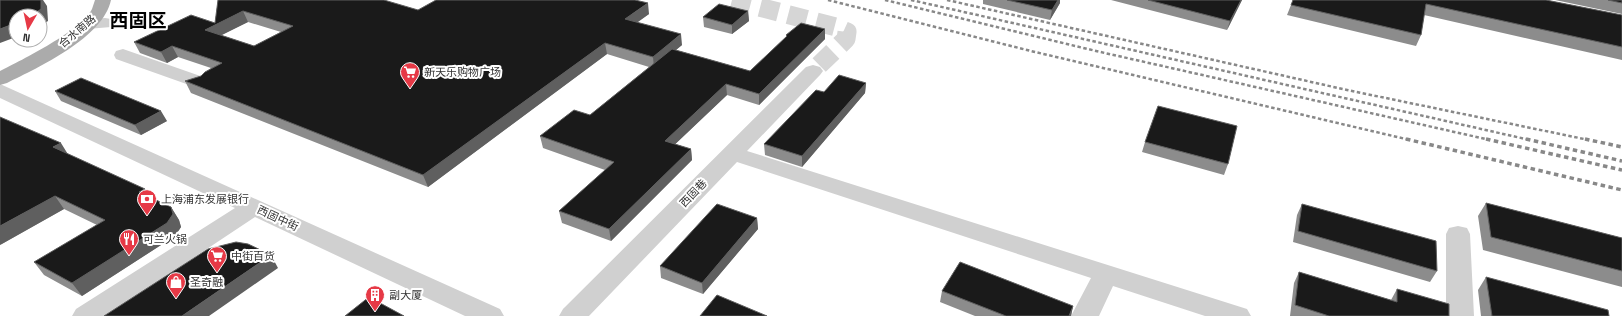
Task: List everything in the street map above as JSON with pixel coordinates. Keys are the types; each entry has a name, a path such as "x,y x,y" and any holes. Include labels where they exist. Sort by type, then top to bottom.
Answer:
{"main road":[{"name":"合水南路","path":"0,79 56,49 96,24 103,0"}],"street":[{"path":"123,55 199,82"},
{"name":"西固巷","path":"572,316 813,71"},
{"name":"西固中街","path":"0,90 490,316"},
{"path":"732,153 1237,316"},
{"path":"86,316 254,207"},
{"path":"1458,234 1460,316"},
{"path":"1085,316 1106,274"}],"building":[{"path":"0,0 41,0 41,8 8,8 8,26 0,29"},
{"path":"218,0 384,0 418,10 436,0 635,0 648,3 625,19 681,34 653,57 605,43 423,175 185,81 201,76 205,72 222,63 172,46 161,52 134,42 191,15 215,23","holes":["243,11 293,26 254,46 205,30"]},
{"path":"1007,0 1058,0 1052,10"},
{"path":"1148,0 1241,0 1230,21"},
{"path":"1293,0 1546,0 1622,15 1622,47 1426,4 1421,35 1291,5"},
{"path":"1608,0 1622,0 1622,3"},
{"path":"719,4 748,11 732,25 703,17"},
{"path":"801,23 825,29 759,94 726,84 665,141 691,149 609,229 559,211 614,162 540,136 574,110 590,115 672,49 750,71 787,36 786,35"},
{"path":"839,75 866,83 802,156 764,144 816,90 824,92"},
{"path":"81,78 161,111 135,125 55,91"},
{"path":"1158,106 1237,126 1228,164 1145,142"},
{"path":"0,117 61,143 53,147 145,189 139,192 171,207 173,214 167,223 72,283 34,262 105,220 55,196 0,226"},
{"path":"1486,203 1622,238 1622,271 1491,237"},
{"path":"717,204 757,218 702,283 660,266"},
{"path":"1302,204 1436,241 1437,271 1298,231"},
{"path":"236,242 248,244 271,255 182,316 104,316 208,249"},
{"path":"960,262 1073,306 1069,316 1006,316 942,291"},
{"path":"1299,272 1397,302 1397,289 1449,304 1449,316 1329,316 1295,305"},
{"path":"1486,277 1608,310 1609,316 1492,316"},
{"path":"717,295 767,316 700,316"},
{"path":"369,297 404,316 345,316"}],"tunnel":[{"path":"732,0 836,27 847,32 846,39 813,71"}],"railway":[{"path":"828,0 1035,52 1410,140"},
{"path":"885,0 1096,51 1490,140"},
{"path":"911,0 1530,140"},
{"path":"947,0 1347,90 1589,140"},
{"path":"1406,139 1622,190"},
{"path":"1486,139 1622,170"},
{"path":"1526,139 1622,161"},
{"path":"1585,139 1622,147"}],"place":[{"name":"新天乐购物广场","path":"410,89"},
{"name":"上海浦东发展银行","path":"147,216"},
{"name":"可兰火锅","path":"129,256"},
{"name":"中街百货","path":"217,273"},
{"name":"圣奇融","path":"176,299"},
{"name":"副大厦","path":"375,312"}],"district":[{"name":"西固区","path":"138,20"}]}
